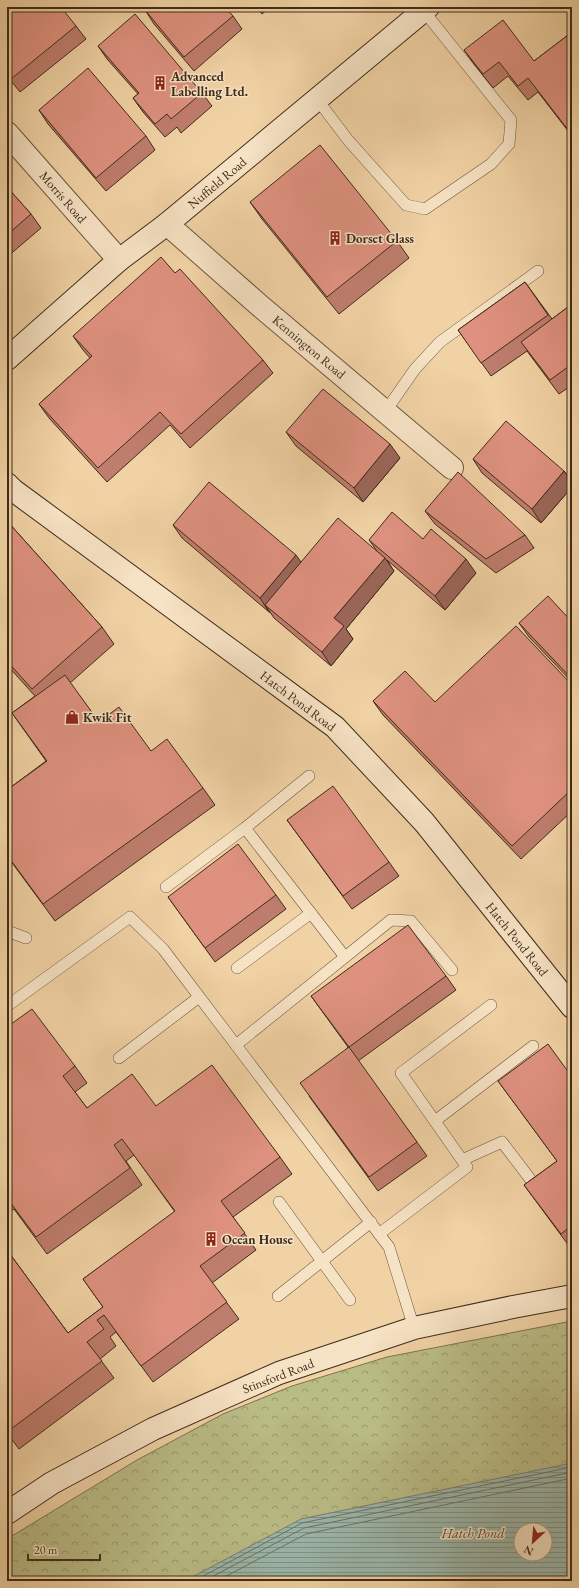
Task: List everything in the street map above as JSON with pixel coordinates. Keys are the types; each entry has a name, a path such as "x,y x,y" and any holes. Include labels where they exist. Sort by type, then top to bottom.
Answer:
{"street":[{"name":"Nuffield Road","path":"7,358 119,260 167,224 426,9"},
{"name":"Morris Road","path":"7,133 119,260"},
{"name":"Kennington Road","path":"167,224 259,305 452,468"},
{"name":"Hatch Pond Road","path":"7,484 13,490 335,727 424,822 572,1006"},
{"path":"513,1307 572,1285"},
{"name":"Stinsford Road","path":"7,1513 52,1483 153,1429 279,1373 414,1328 572,1296"}],"lane":[{"path":"317,99 348,140 406,205 425,209 491,164 509,144 511,120 426,9"},
{"path":"385,412 415,369 440,342 538,270"},
{"path":"166,887 245,828 309,776"},
{"path":"245,828 345,957"},
{"path":"237,968 311,913"},
{"path":"7,1006 130,917 162,949 389,1246 414,1328"},
{"path":"236,1045 391,920 411,921 452,970"},
{"path":"7,931 26,938"},
{"path":"119,1058 199,997"},
{"path":"379,1234 467,1166 401,1074 491,1005"},
{"path":"435,1121 533,1046"},
{"path":"462,1160 502,1142 540,1192"},
{"path":"279,1202 350,1300"},
{"path":"278,1296 371,1222"}],"green space":[{"path":"572,1321 572,1581 7,1581 7,1539 137,1460 223,1414 292,1386 387,1357"}],"water":[{"name":"Hatch Pond","path":"572,1463 572,1581 185,1581 301,1519"}],"building":[{"path":"7,7 61,7 76,26 11,79 7,74"},
{"path":"149,7 225,7 233,16 184,57 145,10"},
{"name":"Advanced Labelling Ltd.","path":"135,14 202,93 171,119 167,114 155,124 133,98 139,93 98,46"},
{"path":"503,20 534,61 572,32 572,135 528,78 518,86 499,62 483,74 464,50"},
{"path":"88,68 146,136 96,178 39,110"},
{"name":"Dorset Glass","path":"320,145 397,241 327,297 250,202"},
{"path":"7,187 31,214 7,235"},
{"path":"161,257 175,273 180,269 263,360 181,434 160,412 98,468 39,404 92,356 73,336"},
{"path":"525,282 548,315 481,363 458,330"},
{"path":"572,304 572,364 550,380 521,342"},
{"path":"323,389 390,444 354,488 286,432"},
{"path":"506,421 564,471 532,509 473,459"},
{"path":"458,472 525,535 486,559 425,511"},
{"path":"209,482 296,555 260,598 173,525"},
{"path":"392,512 423,539 431,529 466,559 435,596 369,540"},
{"path":"338,518 385,558 334,618 344,626 322,652 265,605"},
{"path":"7,521 102,627 32,689 7,661"},
{"path":"548,596 572,622 572,679 519,623"},
{"path":"516,626 572,685 572,789 512,846 373,701 405,671 435,702"},
{"path":"65,675 99,722 119,707 151,751 167,739 203,788 43,904 7,855 7,790 47,761 12,713"},
{"path":"333,786 389,862 343,896 287,820"},
{"path":"238,844 276,895 205,948 168,897"},
{"path":"408,925 446,976 349,1047 311,996"},
{"name":"Ocean House","path":"32,1009 75,1066 63,1076 87,1108 132,1074 156,1106 212,1065 280,1157 221,1201 245,1233 200,1266 227,1302 141,1366 104,1315 97,1320 104,1329 87,1342 102,1361 7,1432 7,1250 68,1333 103,1307 83,1279 175,1211 122,1139 114,1145 130,1168 36,1237 7,1198 7,1027"},
{"path":"548,1044 572,1077 572,1225 561,1234 524,1185 557,1161 498,1081"},
{"path":"349,1047 417,1142 369,1177 300,1083"}],"place":[{"name":"Advanced Labelling Ltd.","path":"160,83"},
{"name":"Dorset Glass","path":"335,238"},
{"name":"Kwik Fit","path":"72,717"},
{"name":"Ocean House","path":"211,1239"}]}
